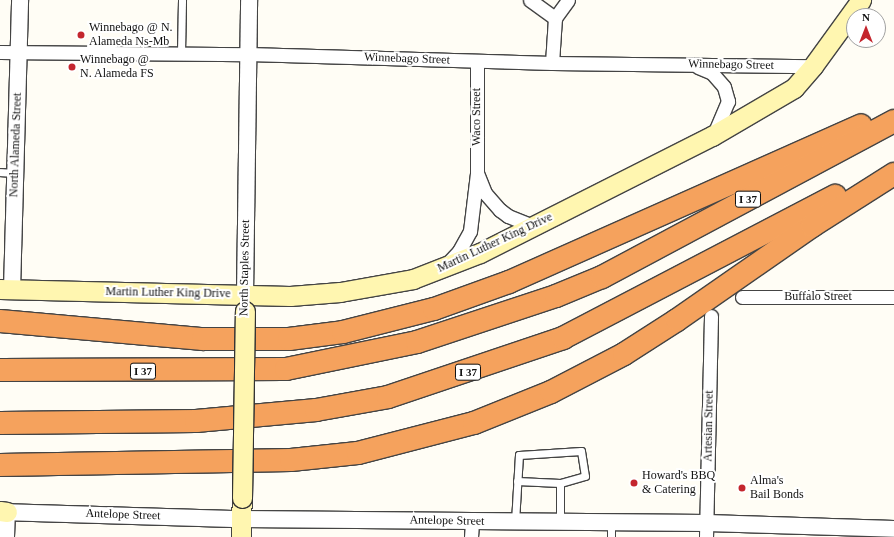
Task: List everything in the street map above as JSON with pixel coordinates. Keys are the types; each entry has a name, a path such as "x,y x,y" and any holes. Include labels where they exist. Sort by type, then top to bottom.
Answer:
{"highway":[{"path":"0,334 203,339 296,338 343,332 434,309 509,282 861,124 894,113"},
{"name":"I 37","path":"0,370 286,368 417,342 556,296 602,277 894,121"},
{"name":"I 37","path":"0,423 196,421 316,410 388,397 562,338 894,166"},
{"path":"0,465 291,460 358,453 474,423 551,392 624,354 677,320 812,226 894,174"},
{"path":"0,321 203,339"}],"main road":[{"name":"Martin Luther King Drive","path":"6,290 245,303 290,296 340,292 413,279 443,268 533,226 712,136 794,88 813,66 861,0"},
{"name":"North Staples Street","path":"241,528 245,303"}],"street":[{"name":"North Alameda Street","path":"6,290 8,173 19,52 20,0"},
{"name":"North Staples Street","path":"245,303 249,0"},
{"path":"530,0 555,18"},
{"path":"552,63 555,18 568,0"},
{"name":"Winnebago Street","path":"0,52 248,54 552,63 813,66"},
{"name":"Waco Street","path":"443,268 459,251 470,231 477,173 478,61"},
{"path":"693,65 712,73 724,87 728,101 712,136"},
{"name":"Waco Street","path":"477,173 485,193 500,210 508,216 533,226"},
{"name":"Buffalo Street","path":"742,297 894,297"},
{"name":"Artesian Street","path":"706,530 711,316"},
{"path":"2,511 6,537"},
{"name":"Antelope Street","path":"2,511 241,528 471,529 515,522 560,522 611,530 894,529"}],"lane":[{"path":"181,53 182,0"},
{"path":"515,522 518,455 581,451 585,476 560,483 517,480"},
{"path":"560,483 560,522"}],"place":[{"name":"Winnebago @ N. Alameda Ns-Mb","path":"81,35"},
{"name":"Winnebago @ N. Alameda FS","path":"72,67"},
{"name":"Howard's BBQ & Catering","path":"634,483"},
{"name":"Alma's Bail Bonds","path":"742,488"}]}
